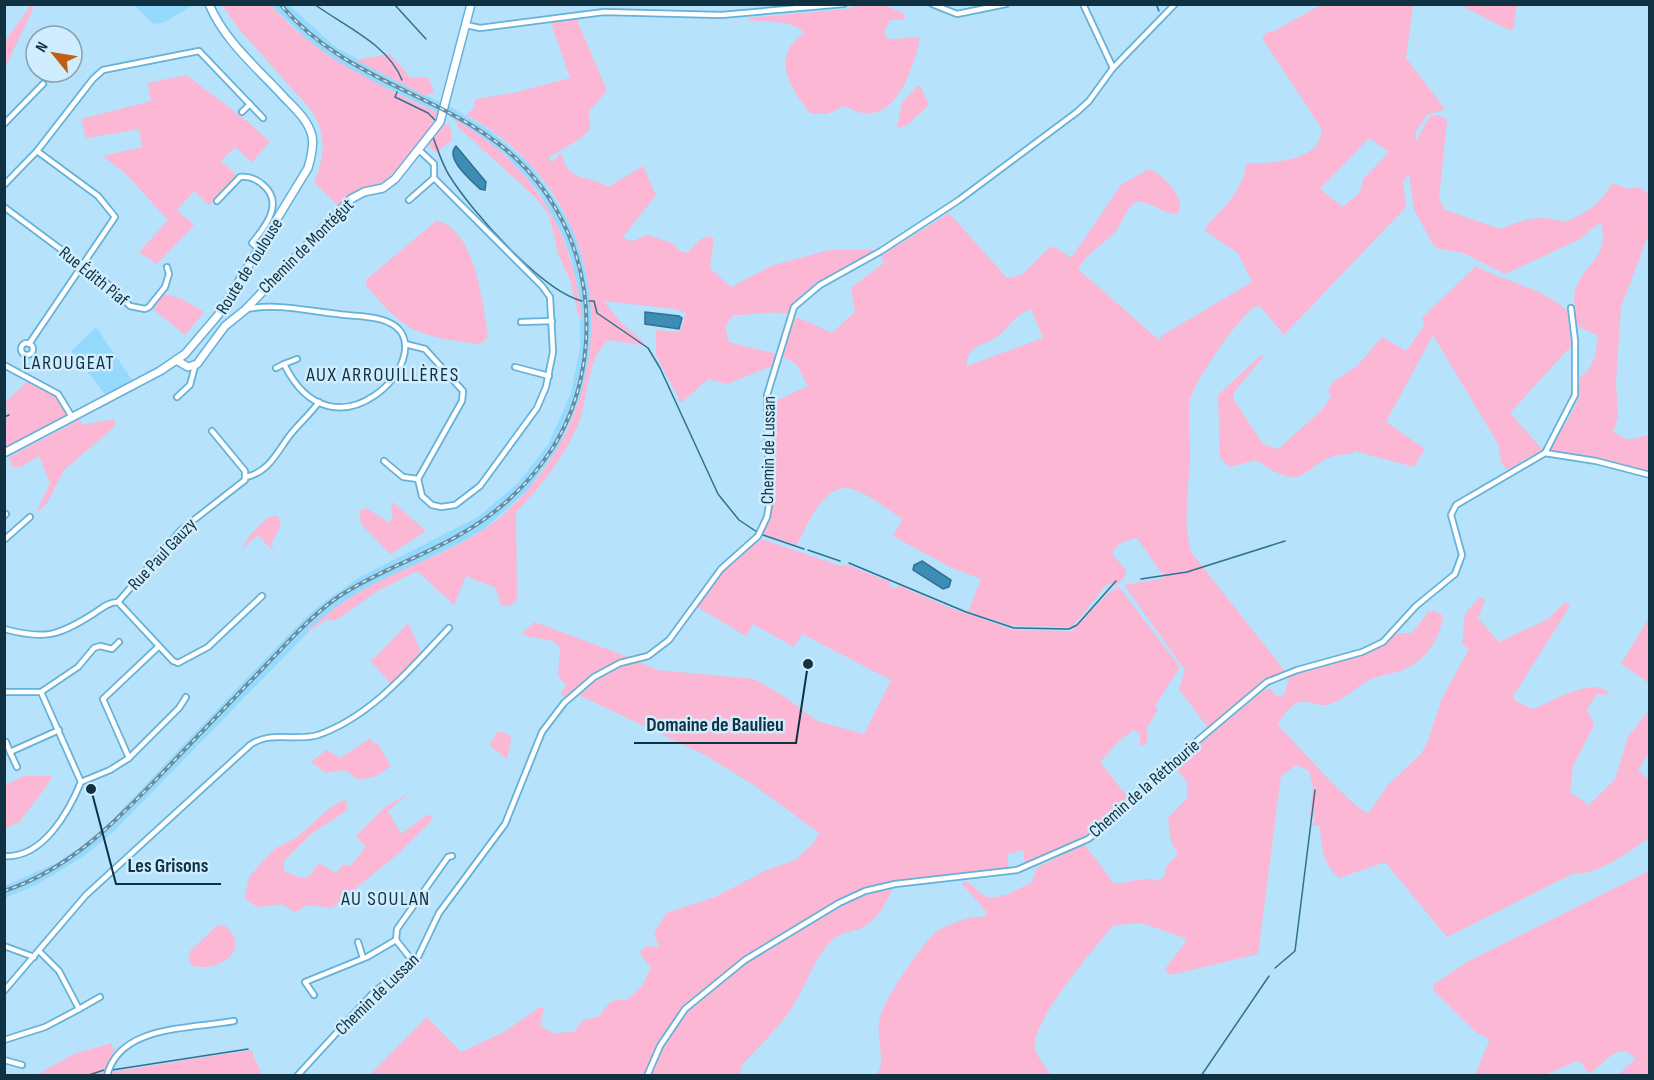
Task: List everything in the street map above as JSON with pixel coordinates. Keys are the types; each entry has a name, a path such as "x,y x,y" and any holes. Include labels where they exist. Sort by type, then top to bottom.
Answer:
{"main road":[{"name":"Route de Toulouse","path":"4,453 185,354 210,327 308,168 312,157 312,135 303,118 220,26 209,4"},
{"name":"Chemin de Montégut","path":"195,366 225,326 245,310 351,199 389,184 418,149 443,116 471,4"},
{"path":"185,354 195,366"},
{"path":"176,360 188,367 195,366"}],"street":[{"path":"466,26 480,28 604,12 721,15 844,4"},
{"path":"932,4 957,14 1006,4"},
{"path":"1083,4 1113,68"},
{"name":"Chemin de Lussan","path":"297,1076 374,992 414,963 439,913 505,824 542,732 549,721 564,704 606,669 658,651 669,640 721,569 758,536 767,517 769,505 766,395 794,307 820,285 881,251 959,200 1068,119 1089,101 1113,68 1174,4"},
{"path":"4,185 37,151 93,79 103,70 199,51 263,118"},
{"path":"4,123 43,84"},
{"path":"242,112 250,104"},
{"path":"405,344 425,349 463,391 462,401 418,479 422,496 436,507 455,505 474,491 537,408 553,361 552,321 547,292 434,178 434,164 418,149"},
{"path":"29,344 114,220 114,213 98,196 37,151"},
{"path":"217,201 240,177 253,178 266,187 272,197 273,206 264,228 252,243 259,249"},
{"path":"409,200 434,178"},
{"name":"Rue Édith Piaf","path":"4,207 110,286 125,303 145,309 162,291 169,274 167,267"},
{"path":"245,310 277,306 385,321 400,331 405,344 404,356 395,376 373,398 347,408 329,407 319,402 300,387 284,364"},
{"path":"1571,308 1575,342 1575,395 1545,453 1596,461 1650,475"},
{"path":"521,322 552,321"},
{"path":"276,368 297,359"},
{"path":"4,365 58,394 72,417"},
{"path":"177,397 190,385 195,366"},
{"path":"515,367 549,376"},
{"name":"Rue Paul Gauzy","path":"118,602 181,530 246,477 259,472 272,462 290,436 319,402"},
{"path":"212,431 245,471 246,477"},
{"name":"Chemin de la Réthourie","path":"647,1076 660,1046 685,1009 745,960 839,903 865,891 895,884 1017,870 1088,839 1106,826 1159,772 1267,682 1297,670 1362,652 1383,642 1408,614 1455,574 1462,555 1451,515 1456,505 1545,453"},
{"path":"384,461 403,477 418,479"},
{"path":"4,540 30,517"},
{"path":"4,528 10,535"},
{"path":"4,629 49,636 74,626 110,603 118,602 173,661 178,663 208,647 262,596"},
{"path":"4,991 86,895 250,745 265,737 313,736 346,721 394,685 449,628"},
{"path":"4,692 41,692 74,670 93,648 100,646 112,649 119,642"},
{"path":"129,758 103,699 157,648"},
{"path":"4,856 24,851 50,834 72,805 81,782 41,692"},
{"path":"81,782 110,770 129,758 179,708 186,697"},
{"path":"10,752 59,730"},
{"path":"6,742 17,767"},
{"path":"414,963 396,940 397,929 448,857 452,856"},
{"path":"314,995 305,982 363,958 396,940"},
{"path":"358,942 363,958"},
{"path":"4,946 34,957"},
{"path":"39,951 59,971 79,1009"},
{"path":"4,1040 52,1023 100,998"},
{"path":"107,1076 114,1056 130,1044 170,1029 234,1021"},
{"path":"52,1023 56,1030"},
{"path":"4,1059 22,1065"}],"shaded area":[{"path":"31,5 34,5 5,68 5,41"},
{"path":"133,5 193,5 163,23 154,24"},
{"path":"222,5 271,5 308,40 349,68 439,113 397,170 375,186 355,191 338,206 314,182 323,146 320,129 312,111 239,29"},
{"path":"271,5 289,5 335,47 443,104 439,113 351,71 309,41"},
{"path":"860,5 888,5 904,13 905,20 890,20 884,31 886,37 890,39 920,38 909,75 894,99 885,108 874,113 862,113 844,106 827,114 811,114 790,83 785,62 794,42 804,33 786,24 748,20 747,18 846,9"},
{"path":"1321,5 1413,5 1406,58 1445,109 1427,115 1415,133 1416,141 1430,116 1439,115 1447,120 1439,198 1445,210 1500,229 1540,218 1565,222 1592,207 1612,183 1629,189 1639,187 1648,194 1648,236 1621,307 1616,382 1618,417 1613,432 1628,440 1649,435 1649,472 1600,459 1555,453 1550,450 1576,405 1580,377 1589,369 1595,354 1598,336 1576,325 1574,299 1579,281 1602,245 1601,222 1578,240 1505,274 1463,253 1437,248 1432,243 1414,209 1409,174 1403,181 1406,207 1284,335 1259,305 1231,332 1193,391 1189,407 1190,460 1187,506 1187,529 1191,552 1284,670 1250,693 1209,729 1179,689 1185,670 1124,585 1165,578 1137,538 1121,543 1114,551 1113,555 1126,570 1126,575 1117,585 1107,584 1072,627 1014,626 968,612 981,579 952,568 893,536 903,519 874,499 855,490 845,488 827,497 812,516 797,545 763,534 771,505 767,405 808,386 796,364 782,356 791,319 799,318 832,333 855,312 851,288 885,262 881,256 949,213 1007,278 1022,275 1049,248 1055,247 1071,258 1121,185 1149,169 1161,176 1172,187 1179,201 1178,214 1142,202 1133,204 1113,234 1082,262 1078,269 1160,341 1161,336 1252,282 1238,253 1205,231 1205,228 1237,191 1246,163 1273,162 1300,156 1317,145 1322,129 1262,38 1267,32 1274,31","holes":["1369,138 1389,152 1364,178 1360,192 1343,207 1320,189","1031,309 1043,338 967,366 967,360 972,351 994,339 1014,319"]},
{"path":"1460,5 1517,5 1513,29 1509,30"},
{"path":"576,18 607,91 589,111 590,129 580,139 549,157 552,163 560,154 562,155 565,164 574,174 608,187 643,166 656,195 622,238 633,241 647,235 672,243 680,251 687,253 701,239 710,236 714,239 710,268 731,287 771,266 829,250 877,250 814,285 793,304 787,314 733,315 725,326 729,342 776,354 772,366 727,384 708,379 681,403 656,355 656,330 680,332 686,313 675,309 604,301 621,323 644,342 641,345 609,340 602,348 592,368 582,415 566,449 551,472 516,512 517,600 510,606 501,606 496,588 466,576 454,605 417,571 379,590 335,621 327,619 301,636 355,595 381,580 456,546 506,512 546,466 574,414 589,358 590,302 579,247 554,196 517,151 466,115 476,106 473,103 476,99 513,93 570,78 551,23"},
{"path":"390,54 410,77 429,78 434,92 425,96 356,60"},
{"path":"186,75 247,121 270,142 252,162 235,147 221,161 236,175 209,205 194,191 177,210 194,225 157,264 139,252 168,220 126,174 103,156 142,147 139,129 86,138 81,119 151,101 148,83"},
{"path":"917,86 921,87 929,105 906,126 897,128 902,103"},
{"path":"449,106 492,132 530,164 560,207 574,233 582,258 592,299 591,349 581,396 558,448 527,491 484,529 362,590 321,619 116,829 87,854 36,885 5,898 5,886 58,862 82,846 110,822 294,629 321,604 358,578 478,517 518,483 549,443 571,393 580,348 580,299 572,262 564,238 539,192 506,155 446,114"},
{"path":"456,120 507,158 528,180 545,204 570,258 582,321 578,314 570,280 558,254 549,215 536,198 457,126"},
{"path":"441,123 450,126 452,140 436,153 427,144"},
{"path":"456,146 486,182 485,190 480,189 456,163 453,151"},
{"path":"436,221 449,226 460,237 475,269 488,336 479,344 441,338 414,330 392,314 366,285 366,280"},
{"path":"1476,266 1546,296 1567,311 1571,346 1510,413 1542,449 1540,451 1507,470 1501,462 1498,444 1433,335 1386,422 1425,449 1414,467 1355,451 1353,454 1336,455 1324,460 1299,476 1289,476 1275,472 1256,460 1230,467 1220,458 1218,395 1261,355 1264,356 1234,392 1234,400 1263,444 1278,449 1321,411 1331,397 1328,392 1332,383 1358,365 1382,337 1406,351 1425,324 1422,318"},
{"path":"164,294 182,299 204,312 185,335 153,309"},
{"path":"645,312 679,316 682,318 679,329 645,324"},
{"path":"96,327 132,380 105,394 71,351"},
{"path":"29,380 57,396 69,414 5,447 4,420 8,412 5,402"},
{"path":"113,419 116,423 112,429 64,470 47,503 36,513 50,483 39,456 20,467 12,467 9,457 79,420 83,425"},
{"path":"393,502 426,531 390,554 361,524 359,511 366,508 388,522 393,518 391,506"},
{"path":"278,516 281,524 271,545 275,553 258,535 242,549 250,535 268,517"},
{"path":"764,540 841,566 847,565 890,582 889,586 896,589 898,585 948,607 1014,630 1072,631 1108,593 1119,587 1180,667 1155,706 1158,710 1146,729 1148,735 1146,744 1140,746 1140,733 1133,730 1119,741 1100,762 1130,800 1094,830 1039,858 1024,863 1024,850 1008,854 1008,867 978,873 895,882 880,912 870,922 835,938 828,944 790,1010 742,1065 740,1075 369,1076 427,1017 461,1052 506,1031 540,1007 544,1009 540,1025 552,1033 574,1032 583,1020 600,1016 611,1002 627,1000 642,986 651,968 639,952 647,946 659,947 654,933 666,913 715,897 765,871 795,860 813,844 819,833 754,785 705,755 579,695 606,672 637,661 657,670 754,679 784,696 817,721 864,734 891,680 802,634 794,647 753,624 746,636 697,607 723,571 757,541"},
{"path":"922,561 951,580 949,587 943,589 913,570 914,565"},
{"path":"1480,597 1485,600 1478,618 1499,642 1548,619 1565,602 1570,606 1514,695 1514,700 1533,709 1582,689 1601,688 1608,692 1607,695 1597,694 1587,709 1594,725 1573,766 1570,792 1589,805 1615,779 1628,737 1649,710 1649,752 1638,770 1646,778 1649,776 1649,838 1603,867 1572,874 1447,937 1385,862 1339,878 1334,873 1324,855 1320,826 1313,826 1314,817 1310,815 1313,787 1309,771 1296,765 1281,776 1258,954 1171,975 1164,970 1186,942 1185,938 1141,923 1114,925 1066,984 1043,1020 1035,1047 1039,1058 1051,1075 876,1075 881,1064 879,1022 887,1001 902,975 935,933 958,921 983,917 987,912 962,884 964,881 986,896 997,897 1004,894 1005,896 1032,882 1036,868 1084,844 1114,883 1146,879 1156,881 1165,876 1166,867 1178,854 1171,841 1168,818 1188,797 1187,782 1174,766 1260,693 1269,688 1277,696 1284,695 1289,677 1358,655 1398,633 1412,633 1428,612 1436,611 1443,616 1439,633 1425,655 1418,661 1403,670 1371,679 1331,704 1300,702 1294,704 1282,716 1278,725 1338,789 1362,810 1369,813 1388,785 1421,754 1428,741 1442,698 1469,649 1462,644 1465,613"},
{"path":"1649,618 1649,683 1621,664"},
{"path":"535,622 628,657 590,675 565,698 561,693 566,685 558,676 560,648 556,643 547,639 522,633"},
{"path":"408,623 422,654 391,684 369,659 375,658"},
{"path":"498,731 510,735 507,759 489,745"},
{"path":"370,738 373,743 377,743 391,766 376,776 359,780 344,770 326,773 311,762 326,750 341,758"},
{"path":"24,776 52,776 20,822 5,828 5,785"},
{"path":"410,792 388,811 401,834 427,815 433,816 431,821 400,852 332,908 307,905 295,912 281,904 258,907 247,901 245,895 249,877 274,849 296,838 331,807 345,799 348,810 312,833 284,861 284,871 300,878 310,876 319,863 336,873 344,864 350,866 366,847 356,836 384,808"},
{"path":"1649,871 1649,1075 1618,1075 1635,1059 1623,1051 1617,1052 1588,1074 1582,1063 1577,1061 1544,1075 1475,1075 1490,1039 1477,1033 1434,991 1433,985 1467,962"},
{"path":"218,925 224,925 232,934 235,942 230,957 213,966 193,966 189,961 190,951"},
{"path":"112,1043 112,1049 115,1048 103,1075 36,1075 74,1054"},
{"path":"251,1050 262,1075 110,1076 111,1072"}],"waterway":[{"path":"314,4 376,46 387,56 402,80"},
{"path":"394,4 426,39"},
{"path":"1156,4 1159,11"},
{"path":"397,92 395,97 428,113 436,121"},
{"path":"433,137 449,175 490,228 547,282 582,301"},
{"path":"589,301 594,301 597,313 648,348 660,368 718,494 739,520 757,532"},
{"path":"4,417 9,415"},
{"path":"763,535 804,549"},
{"path":"1141,579 1187,572 1285,541"},
{"path":"808,550 840,561"},
{"path":"849,563 966,612 1014,628 1069,629 1077,625 1116,581"},
{"path":"1275,968 1295,951 1315,790"},
{"path":"1201,1076 1269,976"},
{"path":"112,1070 248,1049"},
{"path":"86,1076 104,1070"}],"railway":[{"path":"4,891 53,869 95,838 133,803 292,638 328,604 368,579 431,550 475,526 512,497 552,449 575,398 586,343 583,287 568,233 542,187 510,153 473,126 354,64 315,38 280,4"}],"place":[{"name":"Domaine de Baulieu","path":"808,664"},
{"name":"Les Grisons","path":"91,789"}],"district":[{"name":"LAROUGEAT","path":"69,362"},
{"name":"AUX ARROUILLÈRES","path":"383,374"},
{"name":"AU SOULAN","path":"386,898"}]}
